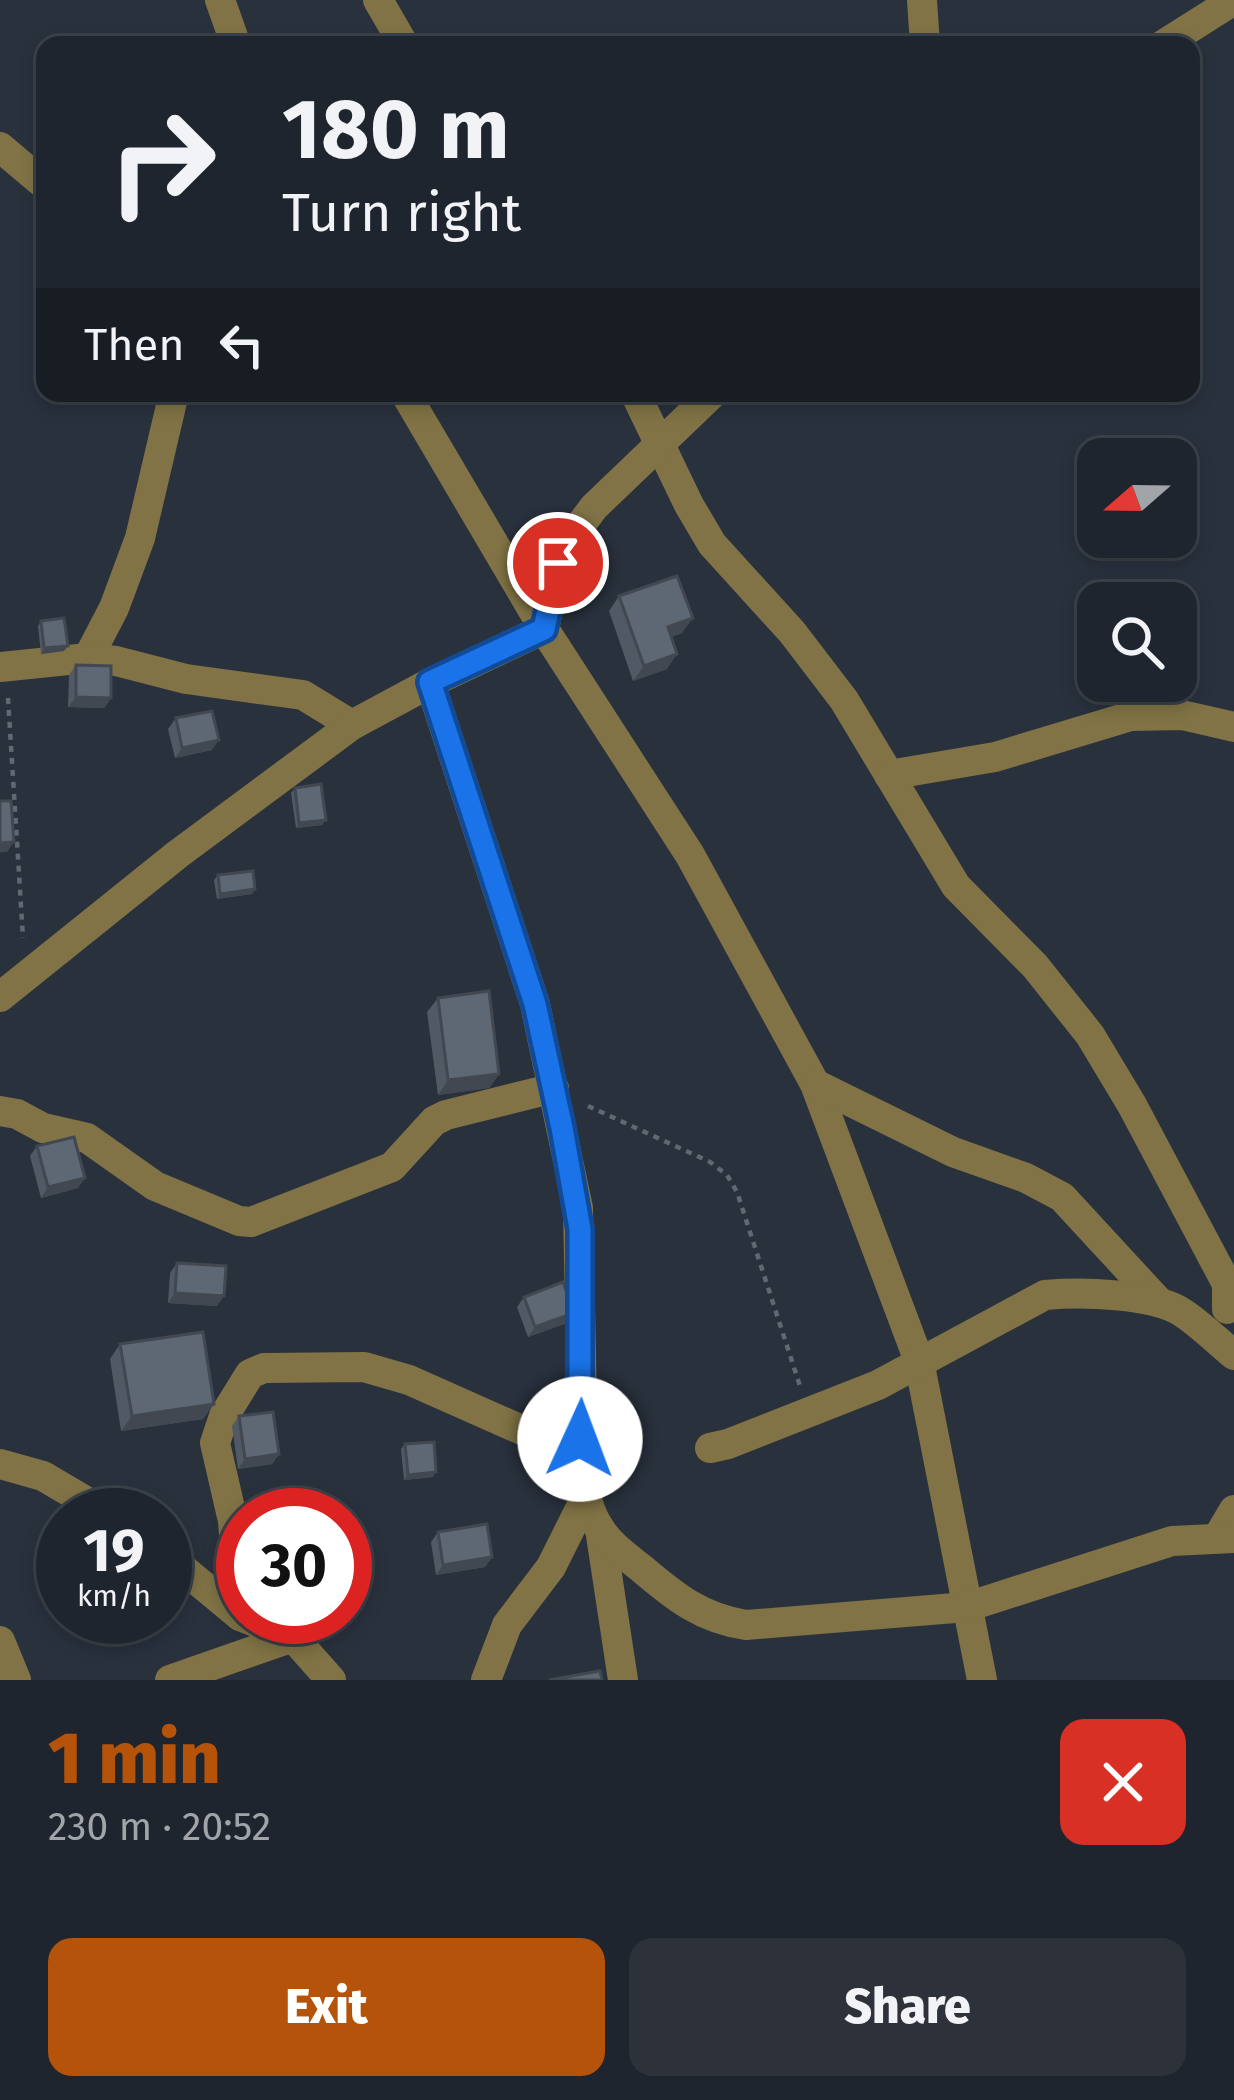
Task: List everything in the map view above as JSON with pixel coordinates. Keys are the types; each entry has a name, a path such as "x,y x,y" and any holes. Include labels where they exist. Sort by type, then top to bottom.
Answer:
{"street":[{"path":"220,0 233,36"},
{"path":"377,0 399,36"},
{"path":"922,0 924,36"},
{"path":"1176,36 1234,0"},
{"path":"0,147 36,177"},
{"path":"88,658 114,608 140,538 172,402"},
{"path":"410,402 544,629 690,855 815,1084 919,1361 982,1680"},
{"path":"639,402 712,544 820,667 956,886 1055,989 1100,1051 1227,1284 1231,1309 1045,1295 878,1385 710,1448"},
{"path":"544,629 558,563 576,531 610,491 703,402"},
{"path":"0,997 178,854 352,725 544,629"},
{"path":"3,667 88,658 116,661 196,681 303,695 352,725"},
{"path":"430,682 535,1004 554,1088 580,1229 579,1463 600,1529 623,1680"},
{"path":"890,775 995,757 1131,716 1182,715 1234,728"},
{"path":"815,1084 953,1152 1026,1178 1062,1197 1169,1306 1234,1355"},
{"path":"0,1111 87,1138 155,1186 251,1222 392,1167 434,1121 446,1115 554,1088"},
{"path":"225,1488 215,1442 224,1416 250,1374 264,1368 364,1367 384,1372 546,1440 579,1463"},
{"path":"0,1464 43,1476 63,1488"},
{"path":"486,1680 507,1625 551,1567 587,1495"},
{"path":"600,1529 685,1606 717,1621 746,1625 967,1607 1172,1541 1229,1528"},
{"path":"192,1576 216,1596"},
{"path":"0,1641 16,1680"},
{"path":"170,1680 271,1644"},
{"path":"300,1644 331,1680"}],"path":[{"path":"3,667 27,974"},
{"path":"554,1088 710,1162 727,1175 737,1192 809,1414"}],"building":[{"path":"677,576 693,618 668,627 677,654 644,666 619,596"},
{"path":"64,618 68,646 44,648 41,621"},
{"path":"76,665 111,666 111,698 76,697"},
{"path":"212,711 219,740 182,748 176,718"},
{"path":"321,784 326,820 299,823 295,788"},
{"path":"0,801 11,801 14,842 0,843"},
{"path":"253,871 255,889 220,894 218,875"},
{"path":"489,991 499,1074 448,1080 438,998"},
{"path":"74,1137 85,1178 48,1187 37,1146"},
{"path":"177,1263 226,1266 224,1296 175,1293"},
{"path":"563,1282 574,1313 535,1327 524,1297"},
{"path":"203,1332 214,1404 132,1416 120,1344"},
{"path":"273,1412 279,1454 245,1459 239,1416"},
{"path":"434,1442 436,1472 408,1475 405,1444"},
{"path":"487,1524 492,1557 443,1565 438,1532"},
{"path":"600,1671 602,1680 549,1680"}],"route":[{"path":"558,563 544,629 430,682 535,1004 578,1208 580,1439"}]}
